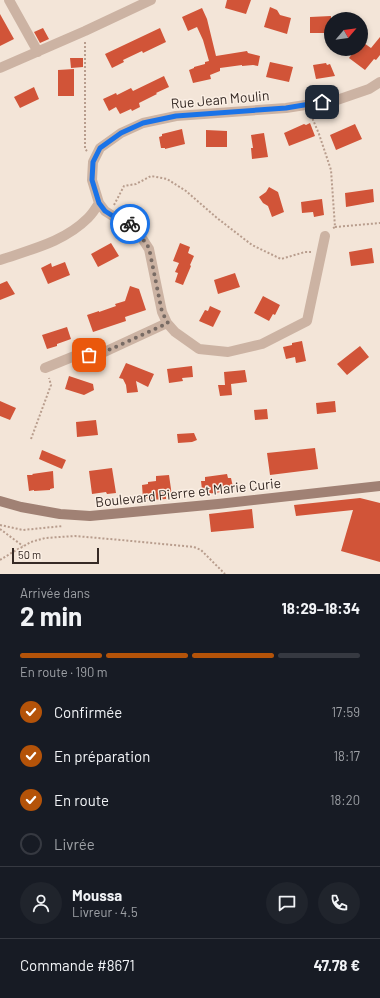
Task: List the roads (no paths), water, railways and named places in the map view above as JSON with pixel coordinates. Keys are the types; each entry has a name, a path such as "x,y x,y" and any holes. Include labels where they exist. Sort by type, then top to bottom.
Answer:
{"main road":[{"name":"Boulevard Pierre et Marie Curie","path":"0,501 20,507 60,514 90,516 380,486"}],"street":[{"path":"9,0 38,52"},
{"path":"0,68 151,0"},
{"name":"Rue Jean Moulin","path":"99,203 92,180 93,162 100,148 121,133 143,123 176,116 286,108 337,100 369,89 380,82"},
{"path":"0,260 48,244 70,233 89,217 99,203 105,211 136,229 149,248 162,312 175,332 199,349 228,352 262,344 307,322 325,236"},
{"path":"45,368 77,356 100,354 168,323"}]}
